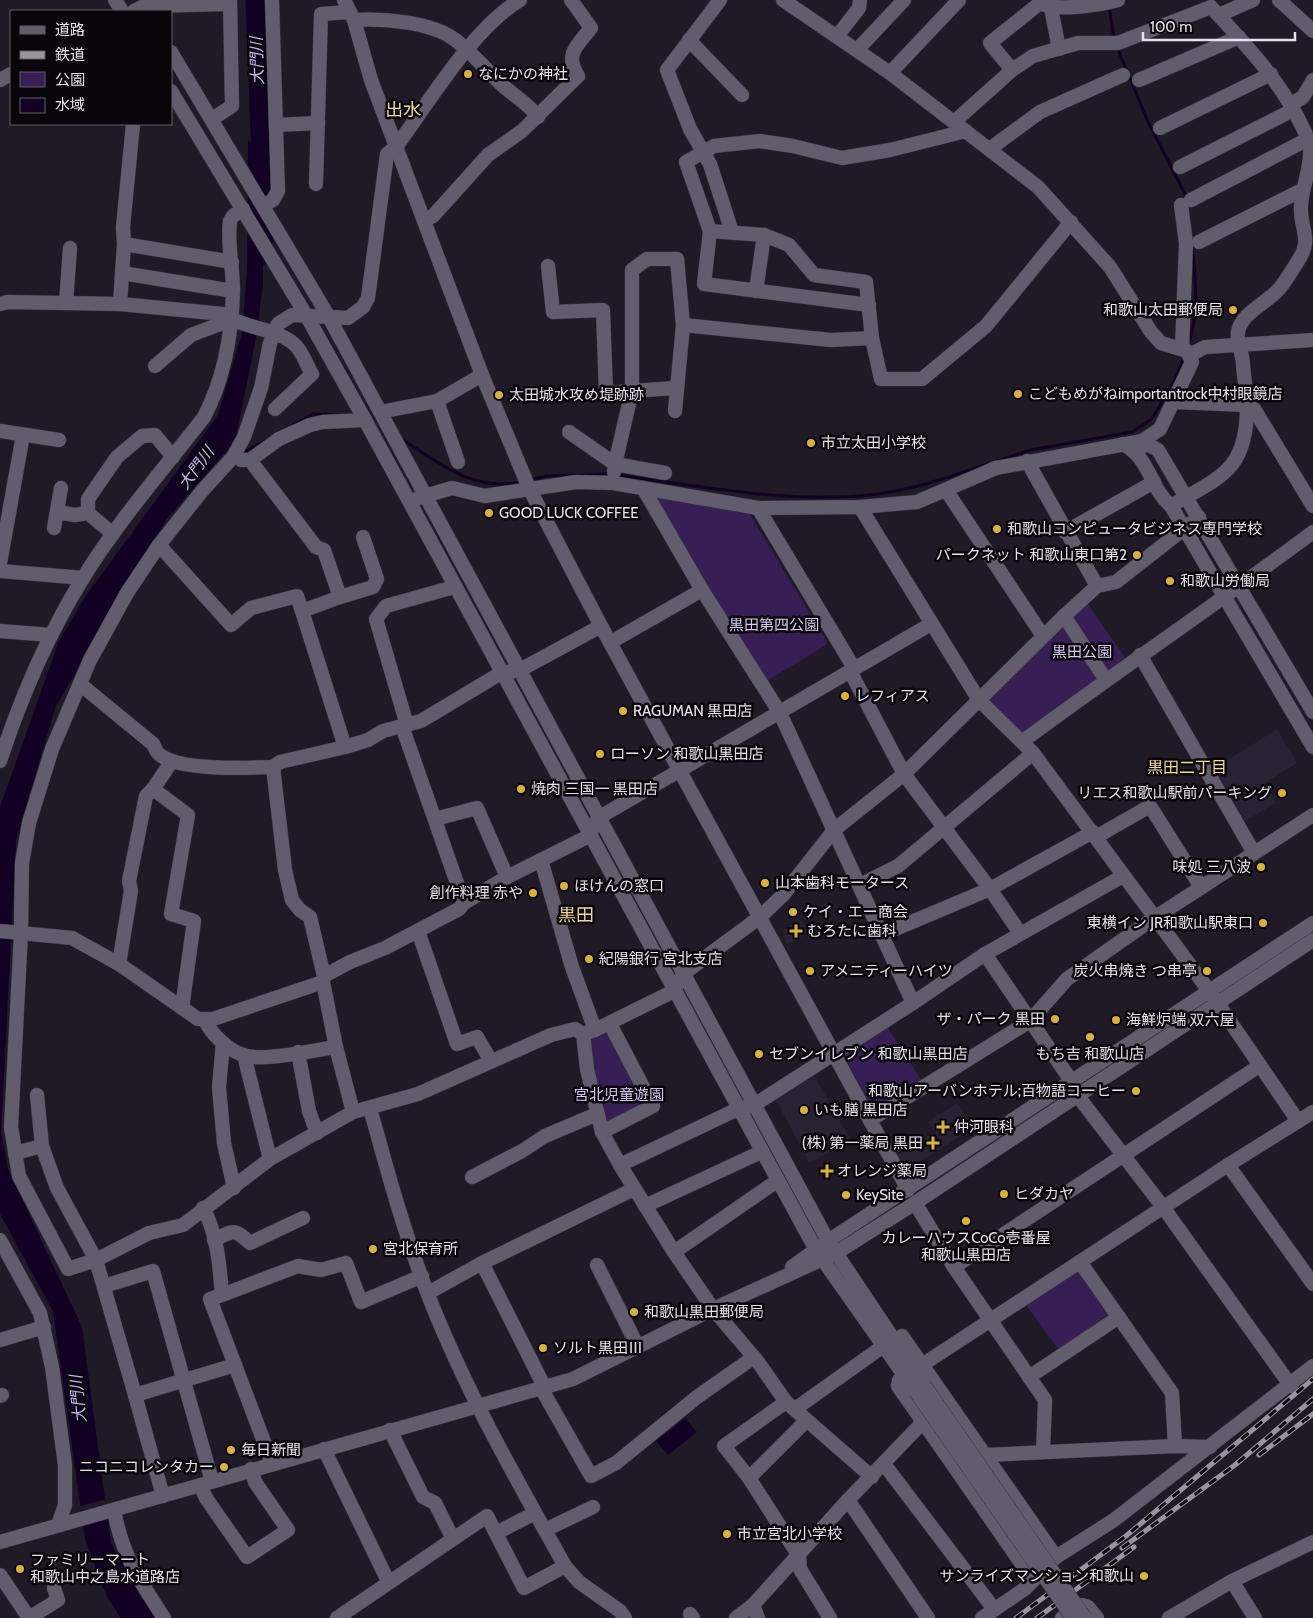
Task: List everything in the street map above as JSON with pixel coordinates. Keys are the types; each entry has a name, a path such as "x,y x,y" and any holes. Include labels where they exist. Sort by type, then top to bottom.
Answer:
{"street":[{"path":"264,205 273,200 278,191 272,0"},
{"path":"520,0 509,7 467,52 396,147 388,154 368,298 363,307 354,316 341,319 330,319 306,314 292,315 284,319 269,332 261,388 244,437 234,457 202,491 159,545 127,593 90,660 52,749 29,823 22,863 10,1127 19,1176 68,1269 96,1260 150,1233 183,1224 203,1208 234,1188 270,1159 353,1112 418,1094 551,1035 575,1029 589,1032 610,1024 674,990 683,974 760,917 783,895 834,830 904,774 1043,636 1097,586 1116,582 1183,527 1199,517"},
{"path":"425,220 433,216 488,155 522,131 578,76 571,65 572,51 591,28 571,0"},
{"path":"720,0 667,70 690,129 710,164 732,232"},
{"path":"783,0 858,49 991,148 1038,187 1110,267 1151,332 1161,343 1186,352 1205,347 1313,340"},
{"path":"838,35 859,8 860,0"},
{"path":"858,49 904,0"},
{"path":"890,73 959,0"},
{"path":"1012,70 990,43 1043,4 1118,0"},
{"path":"954,122 1012,70 1033,56 1078,44 1118,42 1212,7 1253,0"},
{"path":"1279,0 1313,31"},
{"path":"141,7 230,2 232,106 212,119"},
{"path":"1043,4 1059,49"},
{"path":"1171,506 1222,475 1238,457 1245,442 1247,405 1243,353 1238,344 1238,331 1245,318 1279,290 1302,256 1307,243 1305,228 1301,220 1302,190 1310,168 1308,139 1292,107 1272,74 1212,7"},
{"path":"350,11 371,80 396,147 482,375 529,488 601,626 908,1190"},
{"path":"316,184 320,14 350,11 426,27 454,39 513,95 529,105 538,116"},
{"path":"1139,80 1239,37"},
{"path":"689,40 742,95"},
{"path":"172,54 264,205 330,319 828,1241 865,1296 888,1318 914,1371 920,1388 1073,1618"},
{"path":"1160,128 1272,74"},
{"path":"991,148 1040,112 1123,75"},
{"path":"1180,166 1292,107 1303,97 1313,80"},
{"path":"172,93 306,314 365,420 819,1256 882,1347 914,1371 985,1455 1056,1557"},
{"path":"276,124 318,123"},
{"path":"120,304 124,244 123,227 133,125"},
{"path":"868,305 704,284 710,231 686,162 714,146 760,141 793,146 842,158 890,150 966,131"},
{"path":"1158,450 1160,430 1192,362 1186,352 1186,202 1308,139"},
{"path":"1199,242 1302,190"},
{"path":"0,761 19,701 51,634 83,578 113,534 204,417 215,397 233,321 230,221 233,216 243,209"},
{"path":"710,231 764,235 789,245 814,274 866,282 872,338 881,379 922,379 986,326 1070,222"},
{"path":"756,291 764,235"},
{"path":"124,244 232,262"},
{"path":"66,303 70,248"},
{"path":"613,483 615,464 632,391 632,270 647,259 677,259 684,325 675,388 675,411"},
{"path":"548,266 553,312 603,310 606,393 675,388"},
{"path":"122,273 233,291"},
{"path":"0,304 120,304 222,314 233,321 269,332 296,345 312,374 275,409"},
{"path":"155,366 191,335 233,321"},
{"path":"684,325 831,340 872,338"},
{"path":"380,412 436,401 482,375"},
{"path":"436,401 458,462"},
{"path":"1174,402 1247,405 1254,409 1313,506"},
{"path":"234,457 241,460 250,460 279,439 310,425 365,420"},
{"path":"408,500 426,497 452,488 485,496 576,482 613,483 758,508 860,508 917,502 996,468 1142,441 1160,430"},
{"path":"0,432 59,440"},
{"path":"568,432 615,464 665,473"},
{"path":"0,563 24,435"},
{"path":"88,513 88,498 118,457 142,436 156,436 173,456"},
{"path":"1142,441 1158,450 1313,712"},
{"path":"1142,441 1143,460"},
{"path":"1123,444 1135,451 1143,460 1164,500 1171,506 1313,747"},
{"path":"250,460 316,547 324,550 340,597"},
{"path":"1027,462 1097,586"},
{"path":"1066,532 1154,482"},
{"path":"54,528 61,488"},
{"path":"643,488 702,590 780,713 913,1003"},
{"path":"946,490 1043,636"},
{"path":"758,508 852,670 904,774 990,889 1020,933"},
{"path":"860,508 979,700 1023,741 1033,753 1214,997 1259,1066 1307,1119 1228,1164 900,1380 898,1386 922,1423 1033,1580"},
{"path":"57,512 75,515 88,513 113,534"},
{"path":"1023,741 1140,655 1225,598 1313,532"},
{"path":"302,611 373,587 377,579 363,537"},
{"path":"159,545 231,625 251,608 297,596 345,748"},
{"path":"0,571 83,578"},
{"path":"373,587 386,606"},
{"path":"454,587 386,606 376,619 404,725 464,903"},
{"path":"611,642 702,590"},
{"path":"1064,616 1106,680"},
{"path":"0,931 72,938 119,964 198,1019 205,1020 324,979 459,909 464,903 507,877 590,836 598,818 931,624"},
{"path":"80,684 153,744 159,754 172,761 186,765 240,769 273,767 280,762 345,748 404,725 421,721 501,673 520,670 601,626"},
{"path":"0,630 51,634"},
{"path":"1140,655 1254,853"},
{"path":"860,885 898,866 1033,753"},
{"path":"119,964 131,891 129,882 146,796 172,761"},
{"path":"273,767 285,870 292,900 300,910 310,917 324,979 336,1047 353,1112"},
{"path":"153,789 188,816 171,914 194,921 182,1008"},
{"path":"882,935 990,889 1150,806 1201,887"},
{"path":"435,819 477,808 507,877"},
{"path":"870,1120 1030,1021 1067,979 1154,918 1313,815"},
{"path":"541,860 589,1032 587,1069 597,1114 602,1132 620,1166 674,1252 713,1309 806,1421 872,1477"},
{"path":"620,1166 738,1109 754,1105 835,1054 985,954 1123,876"},
{"path":"1214,997 1313,923"},
{"path":"418,931 457,1044 477,1037 491,1061"},
{"path":"819,1256 828,1241 1074,1089 1214,997 1313,940"},
{"path":"985,954 1074,1089 1163,1207 1291,1386"},
{"path":"205,1020 209,1030 223,1043 244,1055 274,1056 336,1047"},
{"path":"602,1132 654,1106 610,1024"},
{"path":"223,1043 219,1086 224,1143 234,1188"},
{"path":"298,1052 309,1111 316,1133"},
{"path":"244,1055 270,1159"},
{"path":"954,1267 1259,1066"},
{"path":"0,1542 112,1511 251,1469 573,1379 773,1281 819,1256 836,1253 915,1203 1074,1089"},
{"path":"37,1095 42,1146 57,1188 96,1260 163,1496"},
{"path":"370,1108 396,1203 428,1293 478,1407 565,1566 579,1582 620,1612 625,1618"},
{"path":"472,1177 546,1136 597,1114"},
{"path":"15,1153 42,1146"},
{"path":"645,1206 761,1152"},
{"path":"1228,1164 1313,1284"},
{"path":"674,1252 777,1181"},
{"path":"428,1293 482,1263 634,1189"},
{"path":"915,1203 954,1267 1045,1400 1043,1452"},
{"path":"203,1208 208,1216 214,1240 221,1275 222,1295"},
{"path":"214,1240 238,1231 250,1243 303,1218"},
{"path":"0,1240 4,1261 40,1313 44,1327 54,1375 65,1465 65,1505 61,1524"},
{"path":"1080,1262 1172,1393 1175,1446"},
{"path":"272,1464 210,1299 298,1266 321,1270 346,1263 361,1302 422,1276"},
{"path":"482,1263 543,1388 591,1476 616,1463 697,1397 754,1357"},
{"path":"598,1265 638,1347"},
{"path":"104,1286 153,1272 184,1380 206,1483 206,1498 247,1557 288,1530 255,1482 251,1469"},
{"path":"1029,1377 1119,1317"},
{"path":"0,1340 44,1327"},
{"path":"830,1618 800,1569 799,1556 749,1478 724,1446 882,1347"},
{"path":"135,1395 235,1365"},
{"path":"982,1618 1026,1588 1056,1557 1114,1520 1291,1386 1313,1366"},
{"path":"920,1388 1086,1618"},
{"path":"749,1478 806,1421"},
{"path":"736,1618 756,1612 799,1556 848,1500 922,1423"},
{"path":"390,1430 423,1497 435,1503 452,1538"},
{"path":"985,1455 1175,1446 1210,1447"},
{"path":"324,1449 388,1581"},
{"path":"884,1464 994,1609"},
{"path":"848,1500 928,1618"},
{"path":"545,1530 593,1507"},
{"path":"112,1511 122,1546 138,1578 164,1618"},
{"path":"496,1533 535,1513"},
{"path":"337,1618 388,1581 487,1516 524,1588 565,1566"},
{"path":"1171,1618 1232,1582 1313,1542"},
{"path":"0,1575 29,1618 58,1600 54,1588"},
{"path":"1232,1582 1255,1618"},
{"path":"1062,1618 1082,1605 1088,1607 1097,1618"}],"shaded area":[{"path":"1277,729 1297,763 1265,783 1276,803 1245,821 1214,769"},
{"name":"むろたに歯科","path":"802,920 809,933 787,944 783,936 785,935 783,930"},
{"name":"いも膳 黒田店","path":"814,1075 851,1141 809,1163 776,1100"},
{"name":"仲河眼科","path":"957,1103 973,1127 944,1147 928,1122"},
{"path":"932,1133 942,1148 905,1171 896,1156"}],"green space":[{"name":"黒田第四公園","path":"652,495 749,513 828,644 765,682"},
{"name":"黒田公園","path":"1086,601 1126,659 1025,736 987,701"},
{"path":"887,1027 922,1081 877,1109 872,1108 846,1059 847,1053"},
{"name":"宮北児童遊園","path":"606,1032 611,1034 648,1102 604,1126 587,1041 591,1037 599,1037"},
{"path":"1079,1271 1109,1314 1059,1350 1026,1305"}],"water":[{"path":"248,140 263,155 263,284 256,338 235,441 166,520 55,708 16,841 1,1132 8,1169 82,1327 111,1544 156,1618 121,1618 107,1597 85,1539 53,1311 0,1214 0,807 59,641 85,597 218,415 242,333 247,272"},
{"path":"685,1418 697,1432 668,1455 656,1441"}],"pier":[{"path":"106,1499 107,1504 78,1512 77,1507"}],"waterway":[{"name":"大門川","path":"255,0 264,237 261,256"},
{"path":"1109,6 1114,39"},
{"path":"1117,47 1148,122 1187,198"},
{"path":"1188,344 1192,332 1195,307 1192,244"},
{"path":"998,461 1030,450 1132,432 1152,419 1175,380 1184,357"},
{"path":"290,427 313,414 335,415"},
{"path":"400,438 443,466 471,479 503,484 521,482"},
{"path":"241,451 246,451 267,440"},
{"path":"617,475 747,493 779,496 845,497 905,489 987,464"},
{"path":"530,480 546,476 610,474"}],"railway":[{"path":"1016,1618 1126,1536 1313,1379"},
{"path":"1122,1548 1235,1465 1313,1399"},
{"path":"1259,1455 1313,1414"},
{"path":"1037,1618 1134,1547"}],"place":[{"name":"なにかの神社","path":"468,74"},
{"name":"和歌山太田郵便局","path":"1233,310"},
{"name":"こどもめがねimportantrock中村眼鏡店","path":"1018,394"},
{"name":"太田城水攻め堤跡跡","path":"499,395"},
{"name":"市立太田小学校","path":"811,443"},
{"name":"GOOD LUCK COFFEE","path":"489,513"},
{"name":"和歌山コンピュータビジネス専門学校","path":"997,529"},
{"name":"パークネット 和歌山東口第2","path":"1137,555"},
{"name":"和歌山労働局","path":"1170,581"},
{"name":"レフィアス","path":"845,696"},
{"name":"RAGUMAN 黒田店","path":"623,711"},
{"name":"ローソン 和歌山黒田店","path":"600,754"},
{"name":"焼肉 三国一 黒田店","path":"521,789"},
{"name":"リエス和歌山駅前パーキング","path":"1282,793"},
{"name":"味処 三八波","path":"1261,867"},
{"name":"山本歯科モータース","path":"765,883"},
{"name":"ほけんの窓口","path":"564,886"},
{"name":"創作料理 赤や","path":"533,893"},
{"name":"ケイ・エー商会","path":"793,912"},
{"name":"東横イン JR和歌山駅東口","path":"1263,923"},
{"name":"むろたに歯科","path":"796,931"},
{"name":"紀陽銀行 宮北支店","path":"589,959"},
{"name":"アメニティーハイツ","path":"810,971"},
{"name":"炭火串焼き つ串亭","path":"1207,971"},
{"name":"ザ・パーク 黒田","path":"1055,1019"},
{"name":"海鮮炉端 双六屋","path":"1116,1020"},
{"name":"もち吉 和歌山店","path":"1090,1037"},
{"name":"セブンイレブン 和歌山黒田店","path":"759,1054"},
{"name":"和歌山アーバンホテル;百物語コーヒー","path":"1136,1091"},
{"name":"いも膳 黒田店","path":"804,1110"},
{"name":"仲河眼科","path":"943,1127"},
{"name":"(株) 第一薬局 黒田","path":"933,1143"},
{"name":"オレンジ薬局","path":"827,1171"},
{"name":"ヒダカヤ","path":"1004,1194"},
{"name":"KeySite","path":"846,1195"},
{"name":"カレーハウスCoCo壱番屋 和歌山黒田店","path":"966,1221"},
{"name":"宮北保育所","path":"373,1249"},
{"name":"和歌山黒田郵便局","path":"634,1312"},
{"name":"ソルト黒田Ⅲ","path":"543,1348"},
{"name":"毎日新聞","path":"231,1450"},
{"name":"ニコニコレンタカー","path":"224,1467"},
{"name":"市立宮北小学校","path":"727,1534"},
{"name":"ファミリーマート 和歌山中之島水道路店","path":"20,1569"},
{"name":"サンライズマンション和歌山","path":"1144,1576"}],"district":[{"name":"出水","path":"403,110"},
{"name":"黒田二丁目","path":"1187,767"},
{"name":"黒田","path":"576,915"}]}
